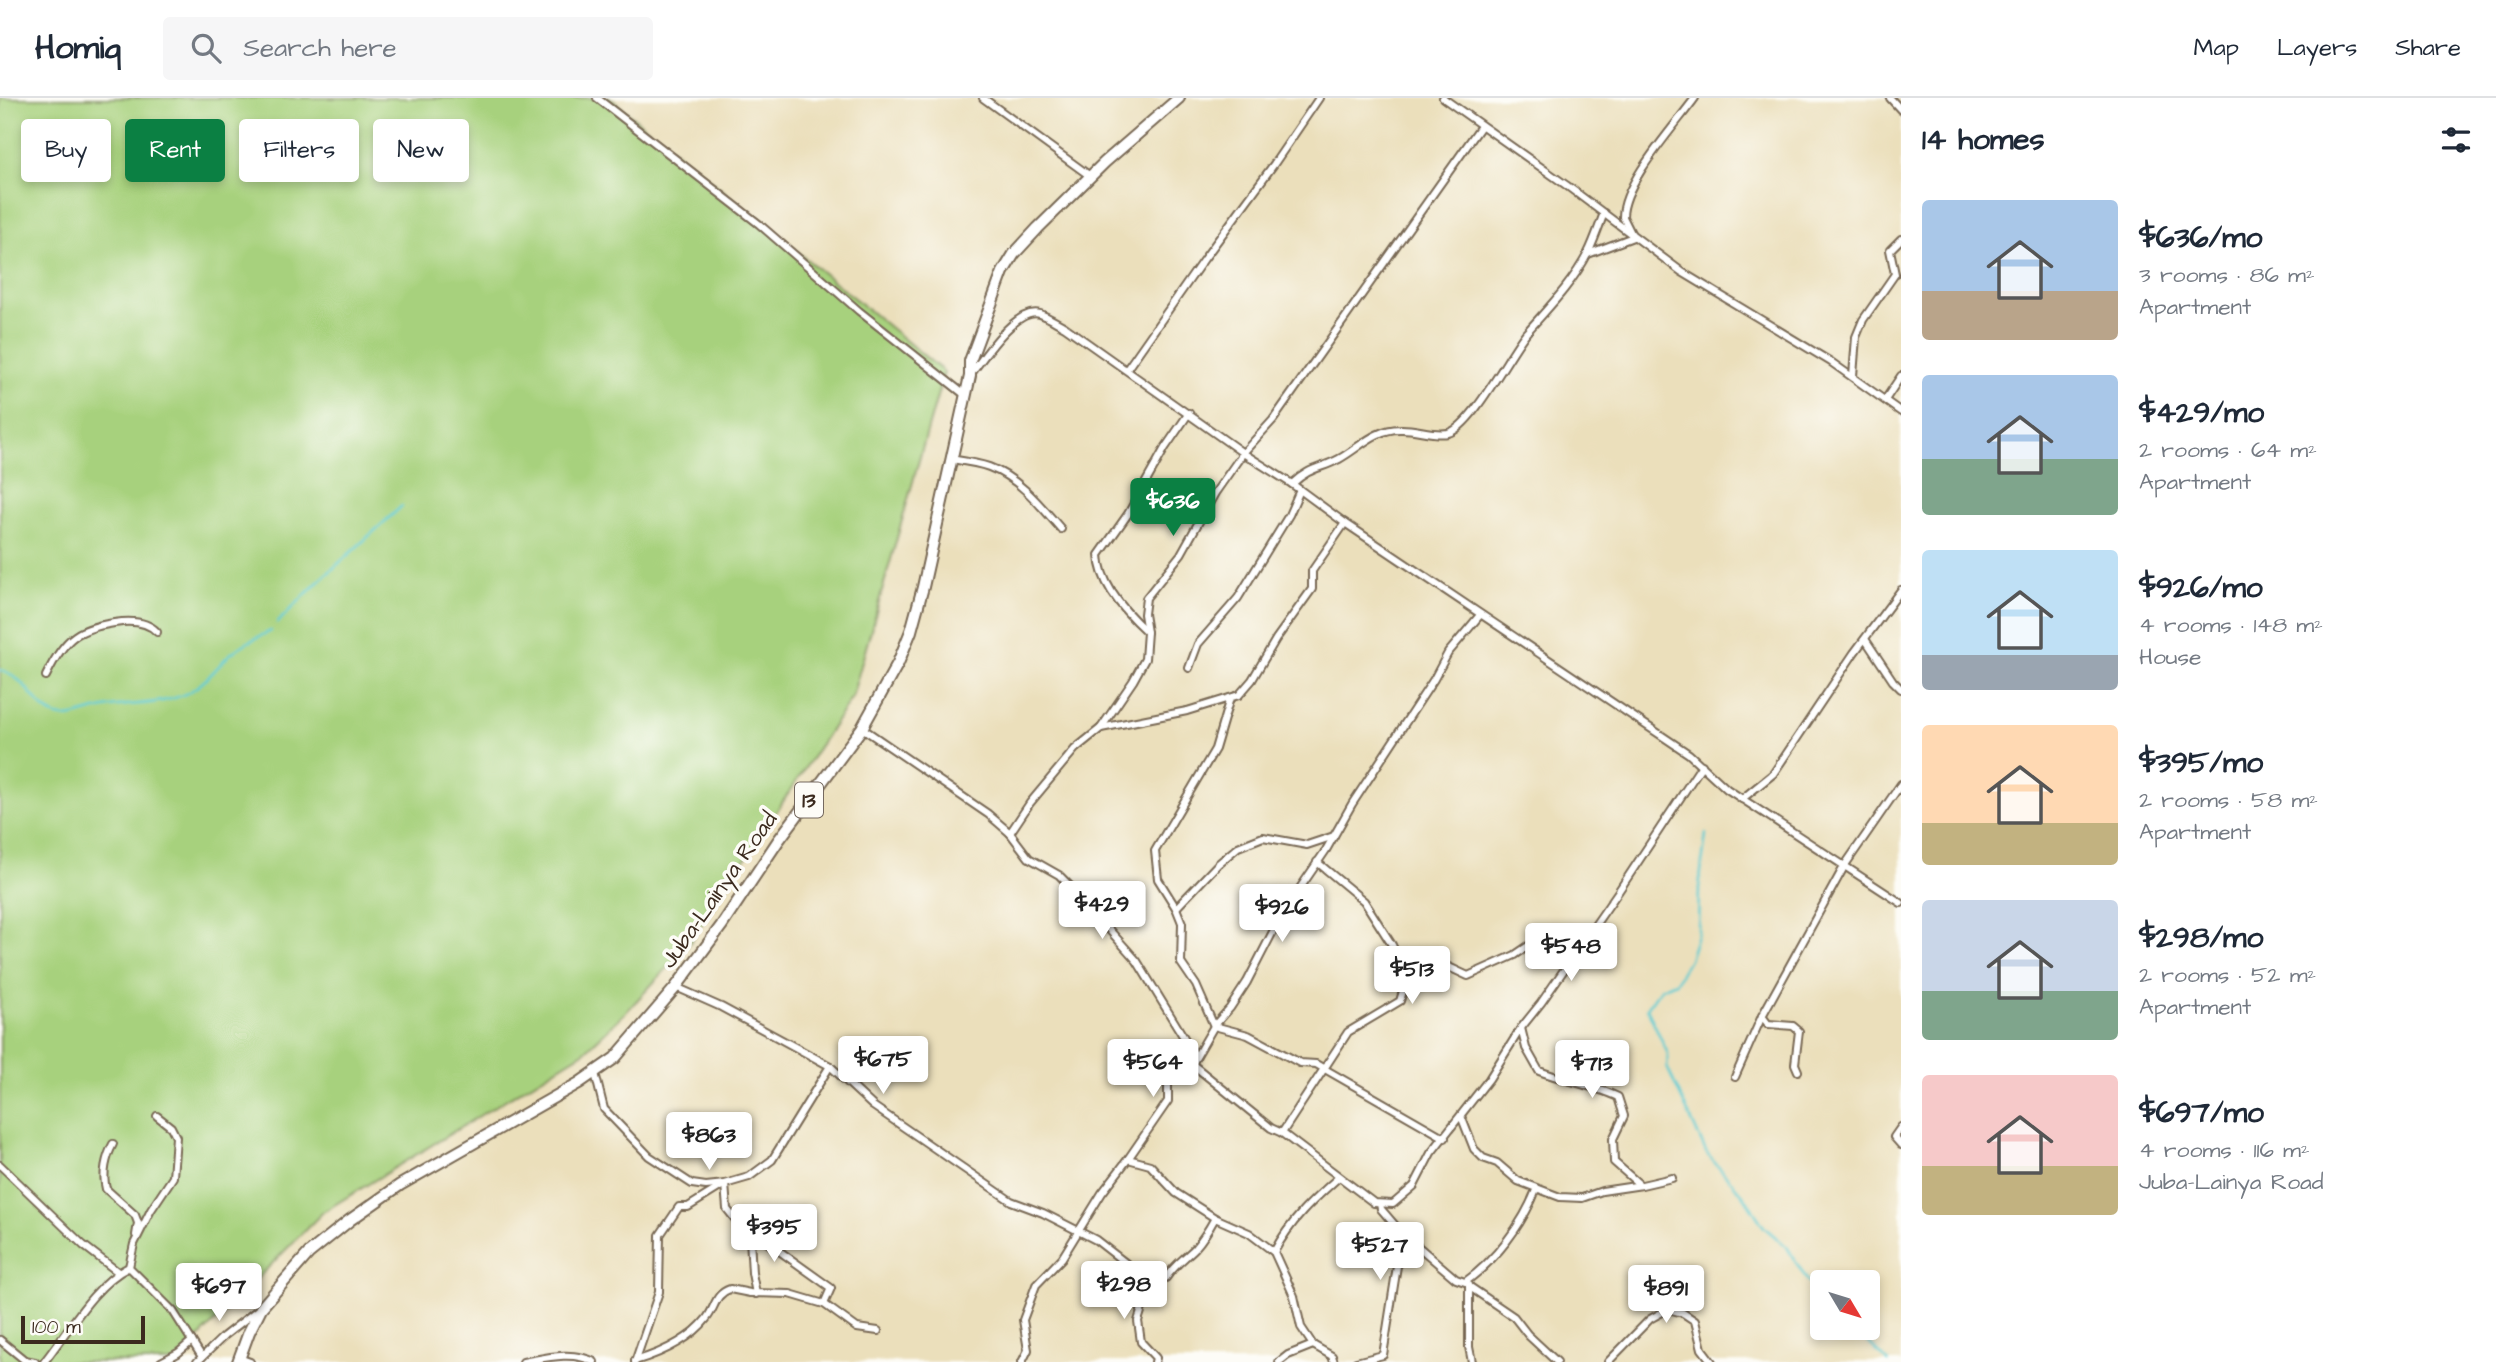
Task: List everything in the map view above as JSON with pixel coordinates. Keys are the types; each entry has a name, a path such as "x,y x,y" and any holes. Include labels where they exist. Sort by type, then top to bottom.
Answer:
{"main road":[{"name":"Juba-Lainya Road","path":"243,1361 261,1308 309,1253 400,1185 595,1073 628,1045 722,925 778,841 862,728 898,663 911,631 923,587 970,376 970,361 1007,265 1038,228 1090,177 1179,98"}],"street":[{"path":"597,98 759,224 859,311 965,395"},
{"path":"983,98 1090,177"},
{"path":"1127,369 1318,98"},
{"path":"1443,98 1682,272 1853,376 1901,412"},
{"path":"1633,237 1623,216 1630,190 1695,98"},
{"path":"1890,98 1901,110"},
{"path":"1010,833 1030,803 1075,749 1101,728 1133,681 1145,659 1146,598 1181,554 1215,493 1243,453 1273,420 1481,126"},
{"path":"1293,484 1308,470 1331,463 1384,431 1413,429 1446,433 1460,425 1491,387 1526,334 1564,291 1588,254 1604,213"},
{"path":"1588,254 1633,237"},
{"path":"1853,376 1856,337 1863,320 1895,274 1890,250 1901,239"},
{"path":"970,376 995,342 1029,314 1039,314 1065,327 1243,453 1293,484 1345,523 1689,754 1727,789 1901,903"},
{"path":"1885,400 1901,376"},
{"path":"1147,632 1119,603 1102,571 1099,555 1128,514 1165,448 1189,413"},
{"path":"951,459 986,466 1005,476 1038,502 1060,529"},
{"path":"1189,668 1198,644 1253,577 1300,490"},
{"path":"1101,728 1187,710 1239,695 1252,680 1276,639 1312,589 1312,572 1345,523"},
{"path":"1742,799 1773,774 1901,590"},
{"path":"1022,1362 1028,1350 1023,1320 1036,1285 1062,1258 1077,1232 1168,1101 1168,1081 1176,1070 1192,1064 1214,1026 1230,1009 1281,916 1434,679 1448,653 1480,615"},
{"path":"46,676 71,639 82,630 99,624 126,622 151,625 157,632"},
{"path":"1865,639 1901,689"},
{"path":"1214,1026 1195,985 1181,963 1182,923 1158,879 1155,851 1215,749 1230,698"},
{"path":"862,728 988,814 1010,833 1029,858 1059,875 1137,961 1194,1054"},
{"path":"1192,1064 1271,1128 1282,1133 1374,1203 1394,1205 1414,1186 1420,1171 1489,1079 1521,1028 1618,892 1702,765"},
{"path":"1735,1077 1762,1016 1845,865 1901,784"},
{"path":"1176,908 1238,847 1263,837 1307,845 1334,836"},
{"path":"1317,862 1364,901 1392,945 1407,978"},
{"path":"1282,1133 1348,1032 1399,1002 1407,978 1436,961 1468,976 1515,955 1543,936 1569,962"},
{"path":"676,987 721,1007 830,1066 873,1106 1012,1201 1043,1213 1096,1240 1135,1272 1151,1280 1166,1278 1174,1265 1199,1242 1215,1218"},
{"path":"1762,1016 1768,1024 1793,1026 1799,1031 1795,1064 1798,1072"},
{"path":"1214,1026 1248,1035 1300,1063 1308,1062 1325,1069 1445,1138"},
{"path":"1521,1028 1526,1048 1539,1071 1569,1082 1599,1088 1618,1097 1624,1116 1613,1139 1614,1163 1640,1185"},
{"path":"595,1073 604,1109 649,1156 692,1184 706,1186 749,1177 772,1160 830,1066"},
{"path":"134,1244 151,1210 173,1177 176,1138 172,1127 157,1116"},
{"path":"1461,1116 1475,1149 1483,1158 1497,1163 1518,1181 1536,1190 1560,1197 1582,1198 1602,1191 1672,1178"},
{"path":"1901,1127 1895,1137 1901,1145"},
{"path":"44,1362 102,1286 129,1266 138,1223 135,1215 106,1189 104,1184 107,1161 113,1144"},
{"path":"1128,1159 1150,1165 1176,1193 1215,1218 1250,1233 1274,1252 1294,1296 1301,1326 1313,1345 1332,1356 1334,1362"},
{"path":"0,1165 83,1245 118,1272"},
{"path":"1274,1252 1285,1231 1311,1202 1339,1177"},
{"path":"725,1184 727,1209 750,1238 752,1273 757,1294"},
{"path":"635,1362 659,1292 660,1235 679,1207 688,1207 725,1184"},
{"path":"1472,1362 1469,1346 1468,1284 1502,1245 1529,1207 1536,1190"},
{"path":"1380,1204 1381,1209 1399,1230 1456,1279 1468,1284 1514,1317 1528,1335 1557,1362"},
{"path":"736,1219 831,1288 824,1304"},
{"path":"1356,1362 1383,1354 1400,1247 1399,1230"},
{"path":"129,1266 173,1311 192,1341 200,1360 224,1336 261,1308"},
{"path":"1151,1280 1138,1321 1141,1342 1156,1358 1155,1362"},
{"path":"635,1362 666,1351 690,1333 708,1316 715,1300 723,1291 730,1289 757,1294 790,1294 824,1304 857,1328 878,1331"},
{"path":"1608,1362 1650,1319 1668,1309 1683,1313 1695,1321 1702,1349 1712,1362"},
{"path":"0,1340 26,1361 35,1362"},
{"path":"161,1362 192,1341"},
{"path":"1279,1362 1288,1354 1313,1345"},
{"path":"523,1362 561,1356 594,1362"}],"green space":[{"path":"0,98 610,98 944,372 852,697 687,947 585,1051 323,1212 175,1362 0,1362"}],"waterway":[{"path":"277,623 402,506"},
{"path":"0,670 19,680 53,715 72,716 183,695 204,681 234,651 271,631"},
{"path":"1706,834 1699,887 1698,932 1689,959 1676,982 1661,988 1647,1008 1668,1054 1667,1067 1707,1154 1744,1196 1764,1227 1787,1247 1810,1283"},
{"path":"1866,1340 1888,1362"}]}
